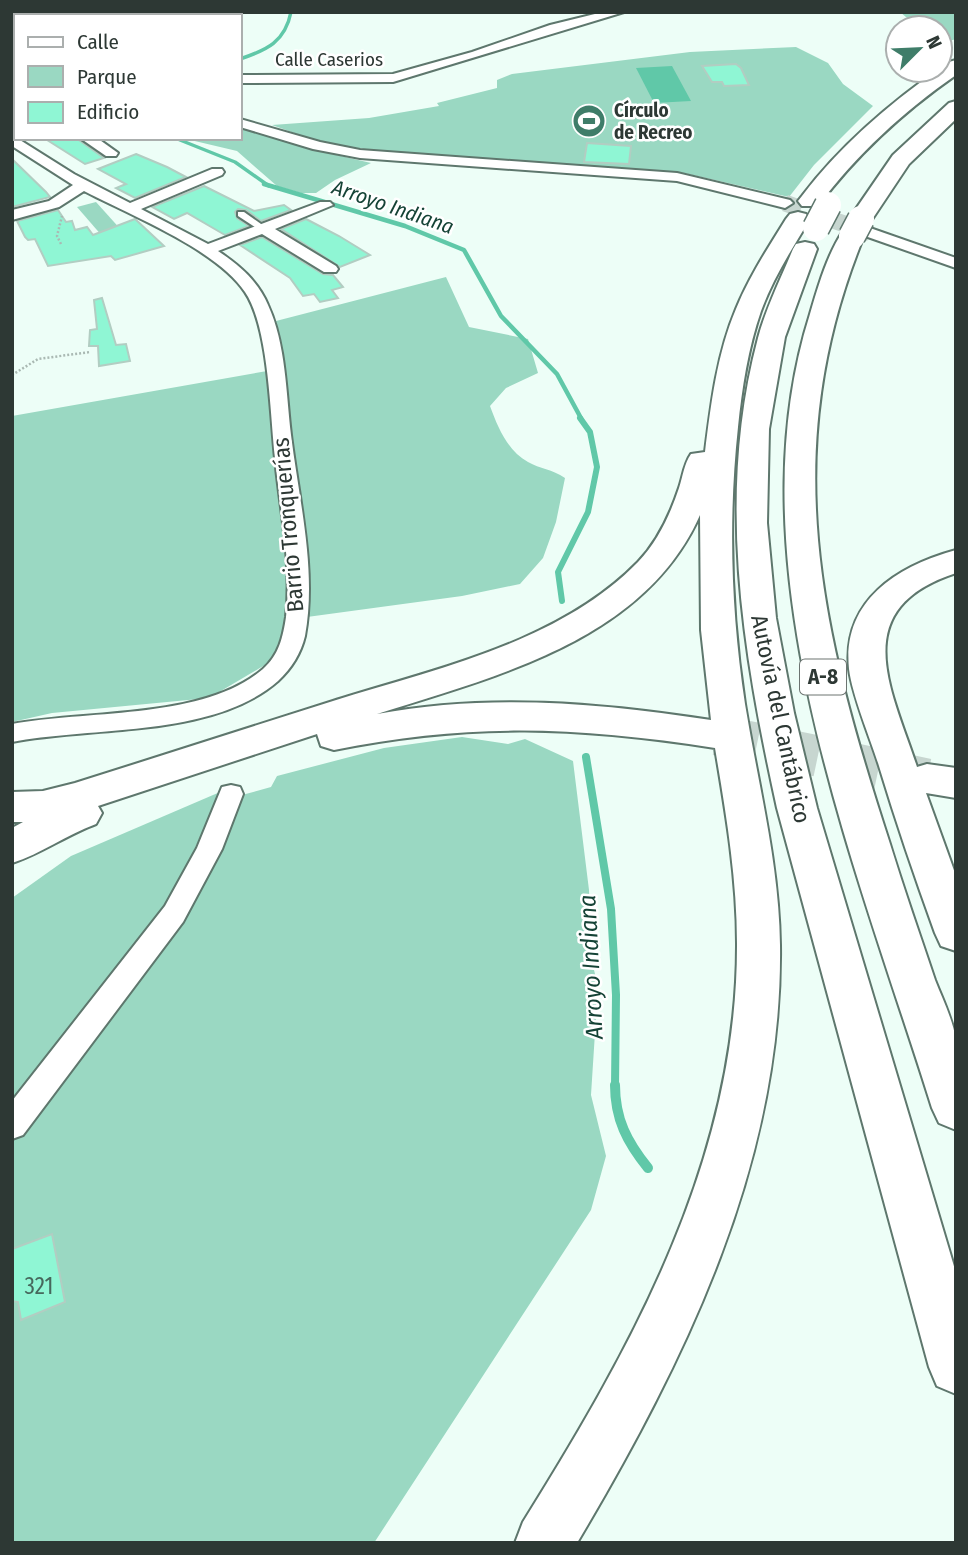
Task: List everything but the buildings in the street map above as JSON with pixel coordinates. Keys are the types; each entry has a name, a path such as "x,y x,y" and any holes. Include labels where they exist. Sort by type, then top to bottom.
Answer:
{"main road":[{"path":"12,807 43,806 76,798 446,679 521,651 601,609 650,570 682,523 695,488 727,358 760,285 807,211 833,172 873,130 956,66"},
{"name":"Autovía del Cantábrico","path":"956,75 915,106 807,211 766,359 758,403 752,492 758,607 776,716 809,849 956,1367"},
{"name":"A-8","path":"956,107 901,160 861,229 821,315 803,411 798,488 807,594 818,654 862,821 956,1108"},
{"path":"544,1543 633,1390 688,1278 720,1195 743,1105 755,1021 758,910 746,810 722,663 714,531 718,466 742,328"},
{"path":"956,561 930,570 895,591 882,604 873,619 866,650 867,670 918,829 956,933"},
{"path":"12,847 52,824 81,813 303,744 363,729 495,713 573,715 717,735"},
{"path":"12,818 81,813"}],"street":[{"name":"Calle Caserios","path":"242,79 393,78 476,55 554,28 618,12"},
{"path":"242,124 318,146 360,154 677,177 807,211"},
{"name":"Barrio Tronquerías","path":"12,139 19,152 207,250 252,290 262,308 269,331 296,578 297,621 289,651 278,667 257,684 229,698 202,708 12,733"},
{"path":"90,140 111,153"},
{"path":"130,208 217,173"},
{"path":"12,215 39,209 66,198 84,185"},
{"path":"207,250 267,231 326,205"},
{"path":"861,229 956,263"},
{"path":"267,231 330,269"},
{"path":"12,1125 174,914 209,849 231,794"}],"lane":[{"path":"241,214 267,231"}],"path":[{"path":"61,244 57,236 66,198"},
{"path":"12,375 23,364 39,358 90,352"}],"green space":[{"path":"900,12 956,12 956,39 954,14"},
{"name":"Círculo de Recreo","path":"796,47 828,63 843,84 873,106 814,165 789,197 684,173 396,153 325,144 272,125 369,118 439,106 437,103 497,88 497,80 512,74 690,52"},
{"path":"242,129 371,163 335,180 316,193 301,193 277,186 237,151 190,140 242,140"},
{"path":"96,202 123,232 103,237 77,207"},
{"path":"446,277 469,327 528,339 538,373 506,388 490,406 500,430 515,452 528,462 565,478 556,522 543,558 520,584 462,596 307,617 276,321"},
{"path":"267,371 290,615 280,656 209,698 52,713 12,722 12,416"},
{"path":"462,737 508,744 525,739 573,761 589,890 591,958 598,986 591,1095 606,1156 591,1210 374,1543 12,1543 12,1140 183,913 242,795 271,787 277,776 384,748"},
{"path":"220,792 170,905 12,1099 12,898 71,856"}],"shaded area":[{"path":"672,66 691,101 654,103 636,68"}],"waterway":[{"name":"Arroyo Indiana","path":"242,58 259,52 279,38 291,12"},
{"name":"Arroyo Indiana","path":"180,140 235,162 268,185"},
{"name":"Arroyo Indiana","path":"268,185 405,226 464,250 501,316 557,374 582,420"},
{"name":"Arroyo Indiana","path":"562,601 558,572 588,512 597,467 590,432 580,418"},
{"name":"Arroyo Indiana","path":"586,757 611,909 616,995 615,1085"},
{"name":"Arroyo Indiana","path":"615,1085 617,1109 624,1130 648,1168"}],"tunnel":[{"path":"785,203 870,233"},
{"path":"717,735 927,779"}],"place":[{"name":"Círculo de Recreo","path":"589,121"}]}
